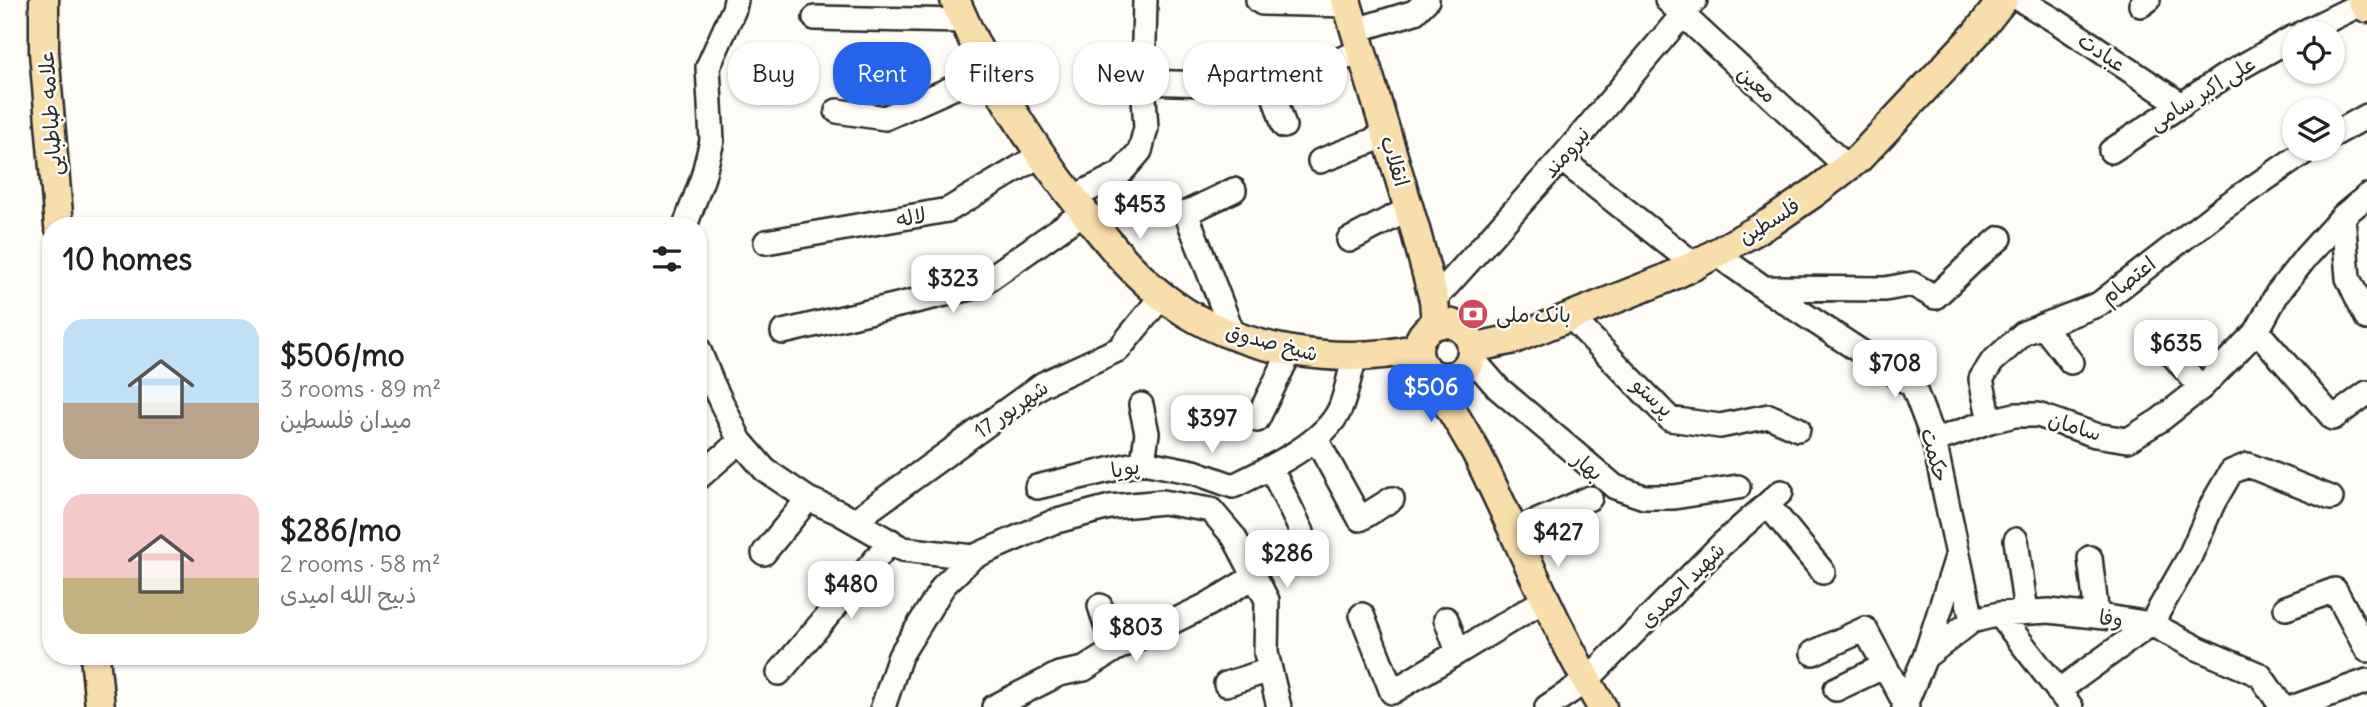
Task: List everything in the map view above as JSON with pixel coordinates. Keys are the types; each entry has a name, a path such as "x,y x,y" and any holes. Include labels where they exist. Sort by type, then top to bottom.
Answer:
{"main road":[{"name":"علامه طباطبایی","path":"44,0 44,52 58,217"},
{"name":"فلسطین","path":"1423,360 1444,378 1468,359 1705,259 1771,222 1847,167 1923,92 2003,0"},
{"name":"شیخ صدوق","path":"959,10 975,42"},
{"name":"انقلاب","path":"1353,21 1409,209 1435,312"},
{"name":"شیخ صدوق","path":"1011,105 1041,154 1113,248 1175,306 1233,334 1291,351 1325,356 1398,353 1423,360"},
{"path":"1476,452 1468,359 1471,340 1460,327 1444,323 1435,312 1423,333 1423,360 1476,452 1586,681 1602,707"},
{"path":"96,665 100,707"}],"street":[{"path":"688,217 703,177 712,141 708,67 736,0"},
{"path":"1144,42 1145,0"},
{"path":"1258,0 1353,21 1415,12 1426,0"},
{"name":"عبادت","path":"2021,0 2182,105"},
{"path":"2327,21 2365,3"},
{"name":"معین","path":"1681,5 1847,167"},
{"name":"نیرومند","path":"1435,312 1561,159 1681,5"},
{"path":"815,18 959,10"},
{"path":"1327,42 1353,21"},
{"name":"علی اکبر سامی","path":"2111,150 2225,76 2282,44"},
{"path":"837,111 886,118 945,91"},
{"path":"783,332 979,286 1120,174 1140,150 1146,128 1144,105"},
{"path":"1277,105 1284,126"},
{"path":"2345,128 2367,116"},
{"path":"1320,161 1387,135"},
{"name":"لاله","path":"766,242 948,210 1041,154"},
{"name":"حکمت","path":"1561,159 1705,259 1764,288 1913,386 1934,441 1972,621"},
{"name":"اعتصام","path":"1990,421 1981,379 1992,362 2024,333 2099,304 2223,208 2292,161"},
{"path":"1233,334 1186,214 1234,190"},
{"name":"سامان","path":"1934,441 2015,415 2038,415 2095,435 2127,440 2160,420 2202,388 2257,331 2277,294 2343,216 2367,195"},
{"path":"1349,240 1409,209"},
{"path":"2343,216 2348,278 2367,318"},
{"path":"1764,288 1885,289 1913,284 1935,297 2000,239"},
{"name":"17 شهریور","path":"854,521 1043,384 1119,349 1162,296"},
{"name":"پرستو","path":"1570,316 1670,419 1720,426 1769,416 1798,429"},
{"path":"2043,326 2071,362"},
{"path":"2257,331 2333,418 2367,393"},
{"path":"1256,420 1291,351"},
{"path":"2171,353 2202,388"},
{"name":"پویا","path":"1037,487 1143,462 1194,472 1233,486 1270,468 1316,439 1339,411 1356,356"},
{"name":"بهار","path":"1468,359 1615,488 1644,497 1674,497 1738,487"},
{"path":"707,370 740,441 765,470 808,499 903,549 973,557"},
{"path":"1141,405 1147,433 1143,462"},
{"path":"1316,439 1360,519 1392,499"},
{"path":"707,470 740,441"},
{"path":"1999,614 2065,699 2151,624 2190,556 2213,503 2231,472 2248,465 2331,498"},
{"path":"1270,468 1302,532"},
{"path":"1513,532 1590,498"},
{"path":"764,553 808,499"},
{"name":"شهید احمدی","path":"1546,707 1586,681 1721,545 1774,499 1823,572"},
{"path":"883,707 900,656 944,585 973,557 1052,522 1110,507 1163,502 1210,510 1234,537 1267,600 1266,653 1279,707"},
{"path":"2016,540 2026,612"},
{"path":"779,673 891,541"},
{"name":"حکمت","path":"1906,706 1925,657 1958,554"},
{"path":"2090,558 2097,616"},
{"path":"993,707 1059,674 1084,669 1114,650 1207,605 1255,576"},
{"path":"2286,608 2335,590 2367,650"},
{"path":"1362,615 1392,692 1546,599"},
{"path":"1100,606 1114,650"},
{"name":"وفا","path":"1925,657 1972,621 1999,614 2049,611 2097,616 2151,624 2197,648 2260,675 2282,707"},
{"path":"1446,620 1458,652"},
{"path":"1813,653 1865,628 1906,706"},
{"path":"1836,689 1885,666"},
{"path":"1226,684 1270,670"},
{"path":"2294,707 2367,681"}],"place":[{"name":"بانک ملی","path":"1473,314"}]}
